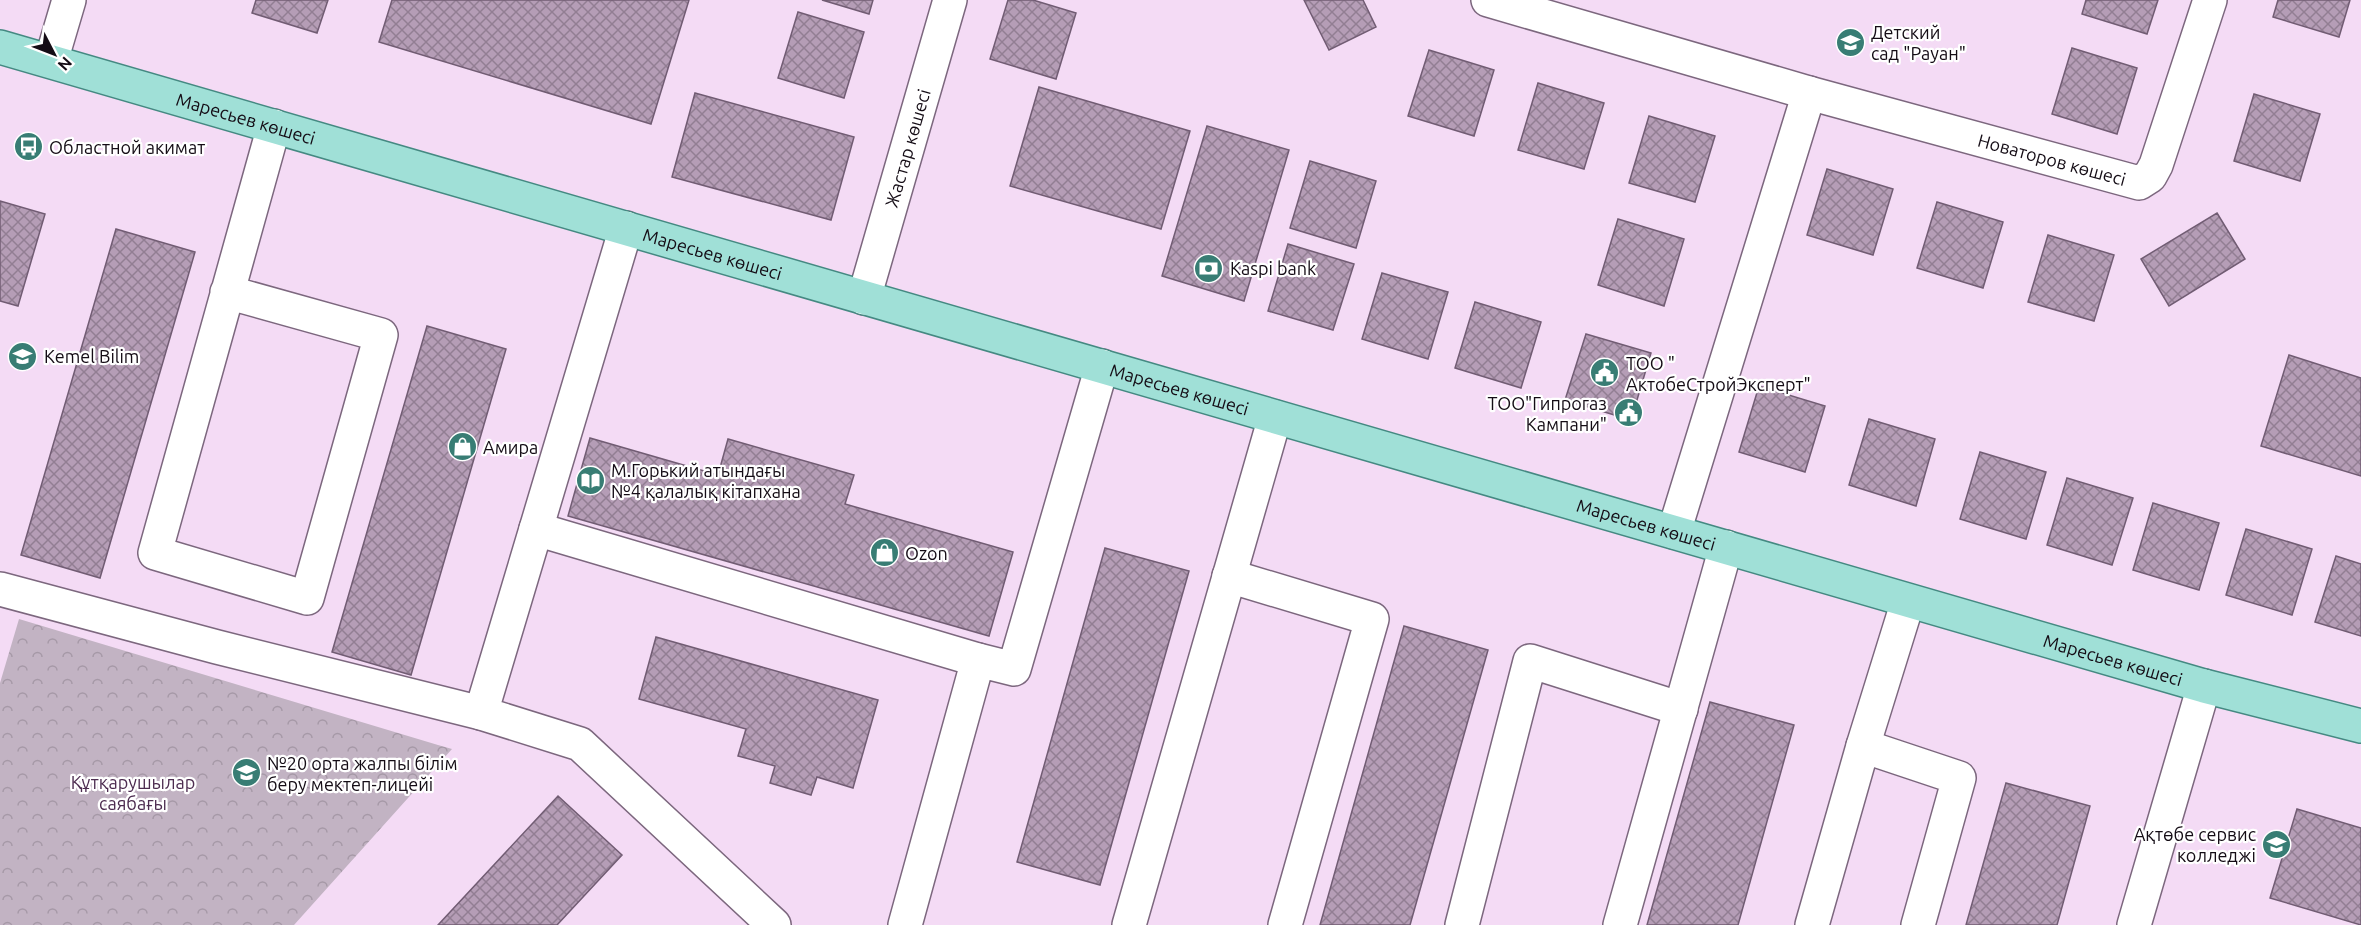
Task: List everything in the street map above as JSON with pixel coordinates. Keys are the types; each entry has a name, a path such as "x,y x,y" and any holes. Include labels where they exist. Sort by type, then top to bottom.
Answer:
{"main road":[{"name":"Маресьев көшесі","path":"0,47 2204,686 2361,726"}],"street":[{"path":"51,62 69,0"},
{"name":"Жастар көшесі","path":"864,298 950,0"},
{"name":"Новаторов көшесі","path":"1488,0 1809,93 2139,183 2150,176 2157,165 2210,0"},
{"path":"1674,532 1809,93"},
{"path":"227,292 381,335 307,598 155,553 227,292 273,126"},
{"path":"481,713 626,228"},
{"path":"536,529 1014,669 1102,366"},
{"path":"1129,925 1275,417"},
{"path":"1620,925 1726,547"},
{"path":"1229,576 1372,619 1285,925"},
{"path":"0,588 217,647 481,713 580,744 774,925"},
{"path":"1812,925 1908,600"},
{"path":"905,925 978,660"},
{"path":"1462,925 1530,661 1681,709"},
{"path":"2134,925 2204,686"},
{"path":"1863,746 1959,778 1918,925"}],"green space":[{"name":"Құтқарушылар саябағы","path":"19,619 452,749 294,925 0,925 0,683"}],"building":[{"path":"256,0 328,0 317,33 252,13"},
{"path":"392,0 689,0 651,124 379,42"},
{"path":"822,0 873,0 869,14"},
{"path":"1008,0 1033,0 1076,13 1056,79 990,59"},
{"path":"1304,0 1363,0 1376,27 1329,50"},
{"path":"2086,0 2158,0 2147,34 2082,14"},
{"path":"2278,0 2350,0 2339,37 2273,17"},
{"path":"798,12 864,32 844,98 778,78"},
{"path":"2072,48 2137,68 2117,134 2052,114"},
{"path":"1429,50 1494,70 1474,136 1408,116"},
{"path":"1538,83 1604,103 1584,169 1518,150"},
{"path":"1039,87 1190,131 1161,229 1010,186"},
{"path":"695,93 854,137 831,220 672,177"},
{"path":"2254,94 2320,114 2300,181 2234,161"},
{"path":"1649,116 1715,136 1695,202 1629,183"},
{"path":"1207,126 1289,150 1244,301 1162,276"},
{"path":"1310,161 1376,181 1356,248 1290,228"},
{"path":"1827,169 1893,189 1873,255 1807,235"},
{"path":"0,201 45,214 18,306 0,301"},
{"path":"1937,202 2003,222 1983,288 1917,268"},
{"path":"2217,213 2245,259 2169,306 2141,259"},
{"path":"1618,219 1684,239 1664,306 1598,285"},
{"path":"116,229 195,252 100,578 21,555"},
{"path":"2048,235 2114,255 2094,321 2028,302"},
{"path":"1288,244 1354,264 1333,330 1268,311"},
{"path":"1382,273 1448,292 1428,359 1362,339"},
{"path":"1475,302 1541,322 1521,388 1455,368"},
{"path":"427,326 506,349 411,675 332,652"},
{"path":"1586,334 1651,353 1631,420 1565,400"},
{"path":"2289,355 2361,378 2361,476 2261,446"},
{"path":"1759,386 1825,406 1805,472 1739,452"},
{"path":"1869,419 1935,439 1916,506 1849,485"},
{"path":"590,438 718,475 728,439 854,475 845,504 1013,552 989,636 568,516"},
{"path":"1980,452 2046,472 2026,539 1960,519"},
{"path":"2067,478 2133,498 2112,565 2047,545"},
{"path":"2153,503 2219,523 2199,590 2133,570"},
{"path":"2246,529 2312,549 2292,615 2226,595"},
{"path":"1105,548 1189,571 1100,885 1017,862"},
{"path":"2336,556 2361,564 2361,636 2315,622"},
{"path":"1404,626 1488,650 1410,925 1320,925"},
{"path":"656,637 878,700 853,788 817,777 811,795 770,783 775,766 738,756 746,729 639,699"},
{"path":"1710,702 1794,725 1738,925 1647,925"},
{"path":"2006,783 2090,806 2057,925 1966,925"},
{"path":"558,796 622,855 557,925 438,925"},
{"path":"2297,809 2361,828 2361,925 2270,898"}],"place":[{"name":"Детский сад \"Рауан\"","path":"1850,42"},
{"name":"Областной акимат","path":"28,147"},
{"name":"Kaspi bank","path":"1209,268"},
{"name":"Kemel Bilim","path":"23,356"},
{"name":"ТОО \" АктобеСтройЭксперт\"","path":"1605,373"},
{"name":"ТОО\"Гипрогаз Кампани\"","path":"1628,413"},
{"name":"Амира","path":"462,447"},
{"name":"М.Горький атындағы №4 қалалық кітапхана","path":"590,480"},
{"name":"Ozon","path":"884,553"},
{"name":"№20 орта жалпы білім беру мектеп-лицейі","path":"246,773"},
{"name":"Ақтөбе сервис колледжі","path":"2277,844"}]}
